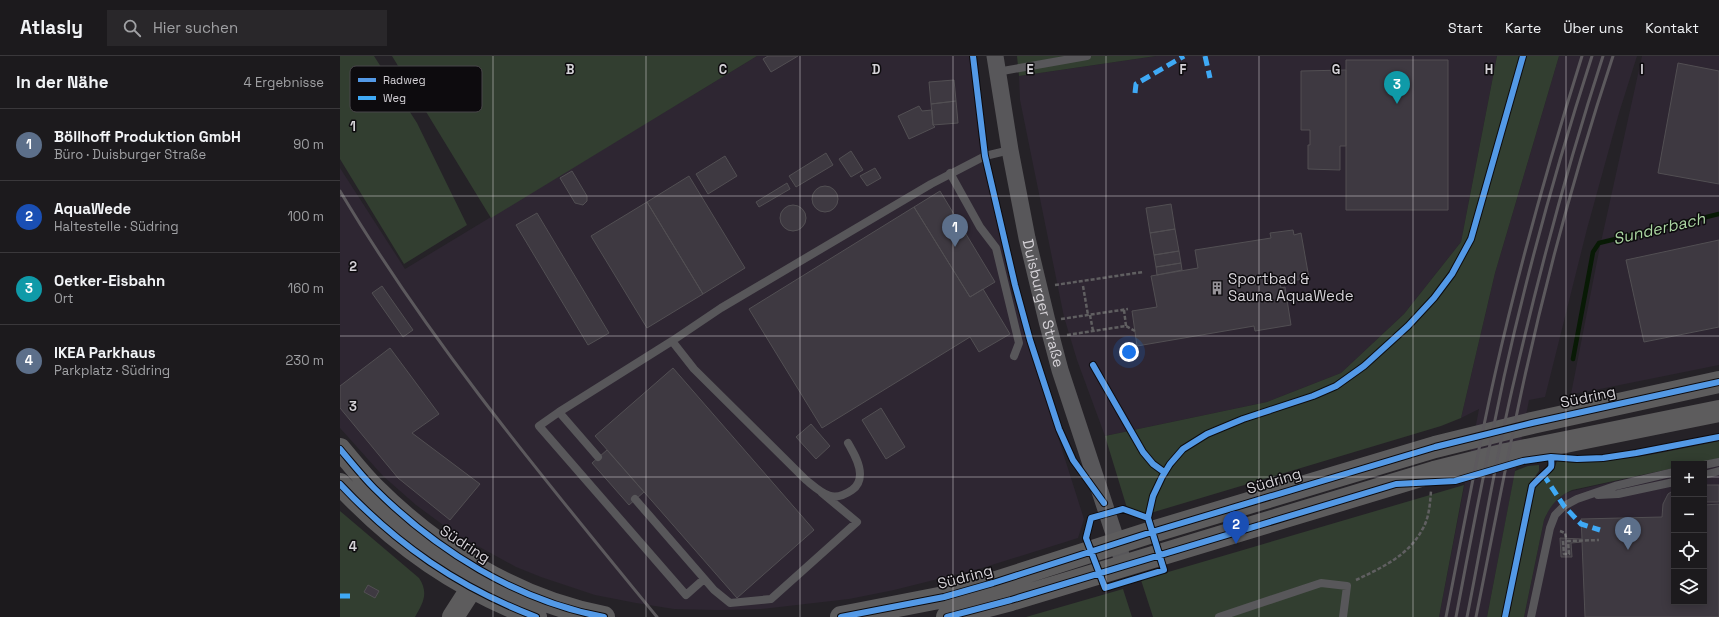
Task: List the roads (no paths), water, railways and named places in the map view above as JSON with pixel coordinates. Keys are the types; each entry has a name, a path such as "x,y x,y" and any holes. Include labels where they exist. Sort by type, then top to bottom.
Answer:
{"main road":[{"name":"Südring","path":"841,617 944,597 994,584 1117,543 1435,447 1532,423 1719,382"},
{"path":"947,617 1011,600 1434,472 1506,454 1719,411"},
{"name":"Südring","path":"340,449 373,488 410,522 441,546 476,579 511,607 536,617"},
{"name":"Südring","path":"340,484 363,509 411,550 476,579 530,595 559,606 604,617"},
{"path":"453,617 476,579"}],"street":[{"name":"Duisburger Straße","path":"996,64 1010,150 1038,287 1060,370 1117,543"},
{"path":"1117,543 1125,566"}],"lane":[{"path":"996,64 1087,56"},
{"path":"704,579 686,595 538,426 721,308 950,174 985,156 1010,150"},
{"path":"950,174 980,227 996,248 1019,343 1014,356"},
{"path":"635,499 714,590 730,603 771,599 857,522 806,480 694,369 672,341"},
{"path":"559,412 598,457"},
{"path":"1655,425 1719,418"},
{"path":"822,493 833,497 843,496 859,482 859,464 848,442"},
{"path":"1707,464 1719,462"},
{"path":"1707,474 1719,472"},
{"path":"1531,617 1550,528 1556,515 1564,506 1615,486 1671,473"},
{"path":"1591,495 1618,494 1671,483"},
{"path":"1219,617 1322,583 1347,586 1343,616 1335,617"}],"waterway":[{"name":"Sunderbach","path":"1573,359 1593,252 1599,243 1719,214"}],"railway":[{"path":"1446,617 1482,434 1504,334 1535,214 1582,56"},
{"path":"1456,617 1485,467 1513,337 1544,215 1592,56"},
{"path":"1467,617 1508,407 1545,256 1567,175 1603,56"},
{"path":"1476,617 1518,409 1543,298 1576,176 1613,56"},
{"path":"340,191 375,248 451,357 531,462 657,617"}],"place":[{"name":"Oetker-Eisbahn","path":"1397,104"},
{"name":"Böllhoff Produktion GmbH","path":"955,247"},
{"name":"Sportbad & Sauna AquaWede","path":"1217,288"},
{"name":"AquaWede","path":"1236,544"},
{"name":"IKEA Parkhaus","path":"1628,550"}]}
